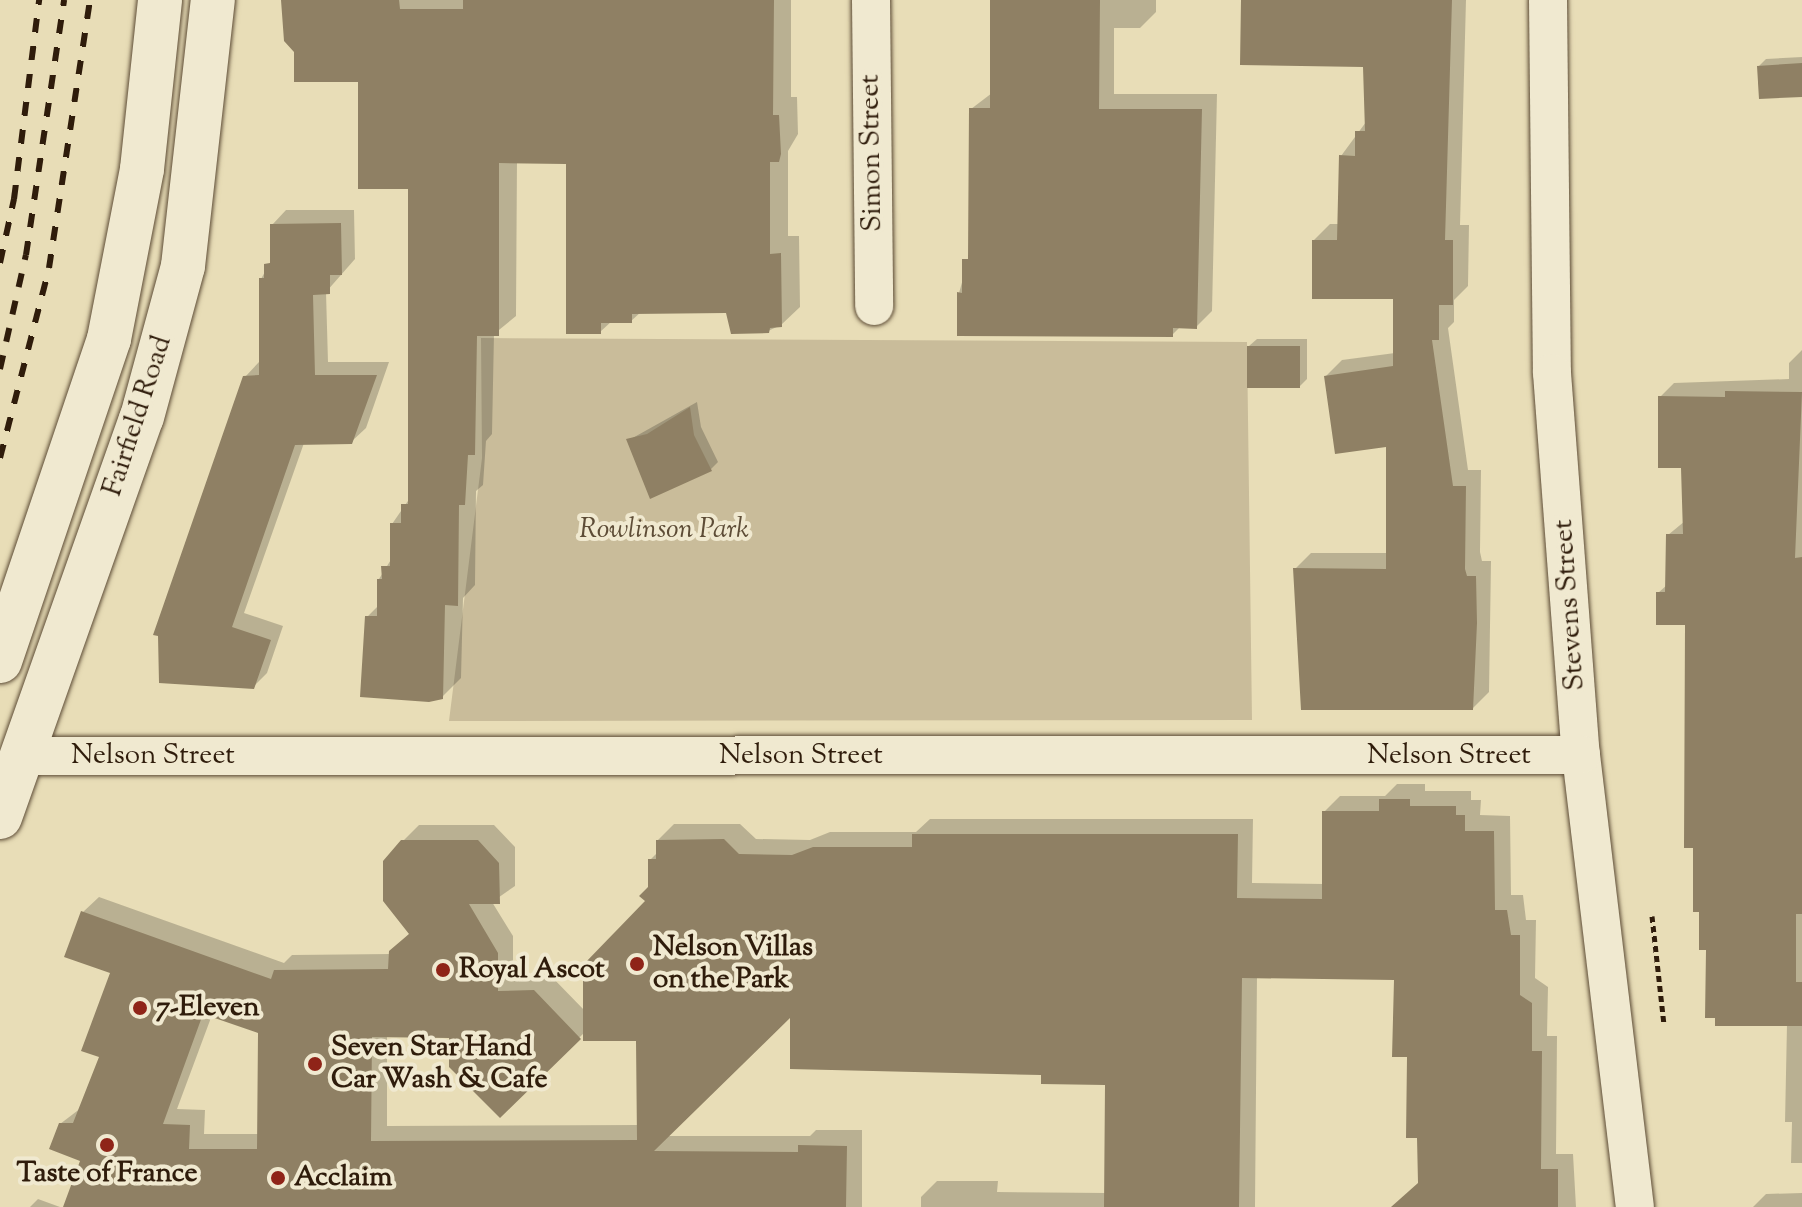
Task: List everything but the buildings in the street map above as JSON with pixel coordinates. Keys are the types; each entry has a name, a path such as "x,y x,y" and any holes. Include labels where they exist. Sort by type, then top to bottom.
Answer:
{"main road":[{"name":"Fairfield Road","path":"0,661 109,339 142,169 160,0"},
{"name":"Fairfield Road","path":"0,817 142,417 183,266 213,0"}],"street":[{"name":"Simon Street","path":"871,0 874,306"},
{"name":"Stevens Street","path":"1548,0 1552,373 1581,755 1635,1207"},
{"name":"Nelson Street","path":"21,756 1581,755"}],"path":[{"path":"1652,916 1664,1024"}],"green space":[{"name":"Rowlinson Park","path":"481,338 1247,342 1252,720 449,721 482,458"}],"railway":[{"path":"0,263 14,199 39,0"},
{"path":"0,369 26,255 64,0"},
{"path":"0,458 49,268 90,0"}],"place":[{"name":"Nelson Villas on the Park","path":"637,964"},
{"name":"Royal Ascot","path":"443,970"},
{"name":"7-Eleven","path":"140,1008"},
{"name":"Seven Star Hand Car Wash & Cafe","path":"315,1064"},
{"name":"Taste of France","path":"107,1145"},
{"name":"Acclaim","path":"278,1178"}]}
